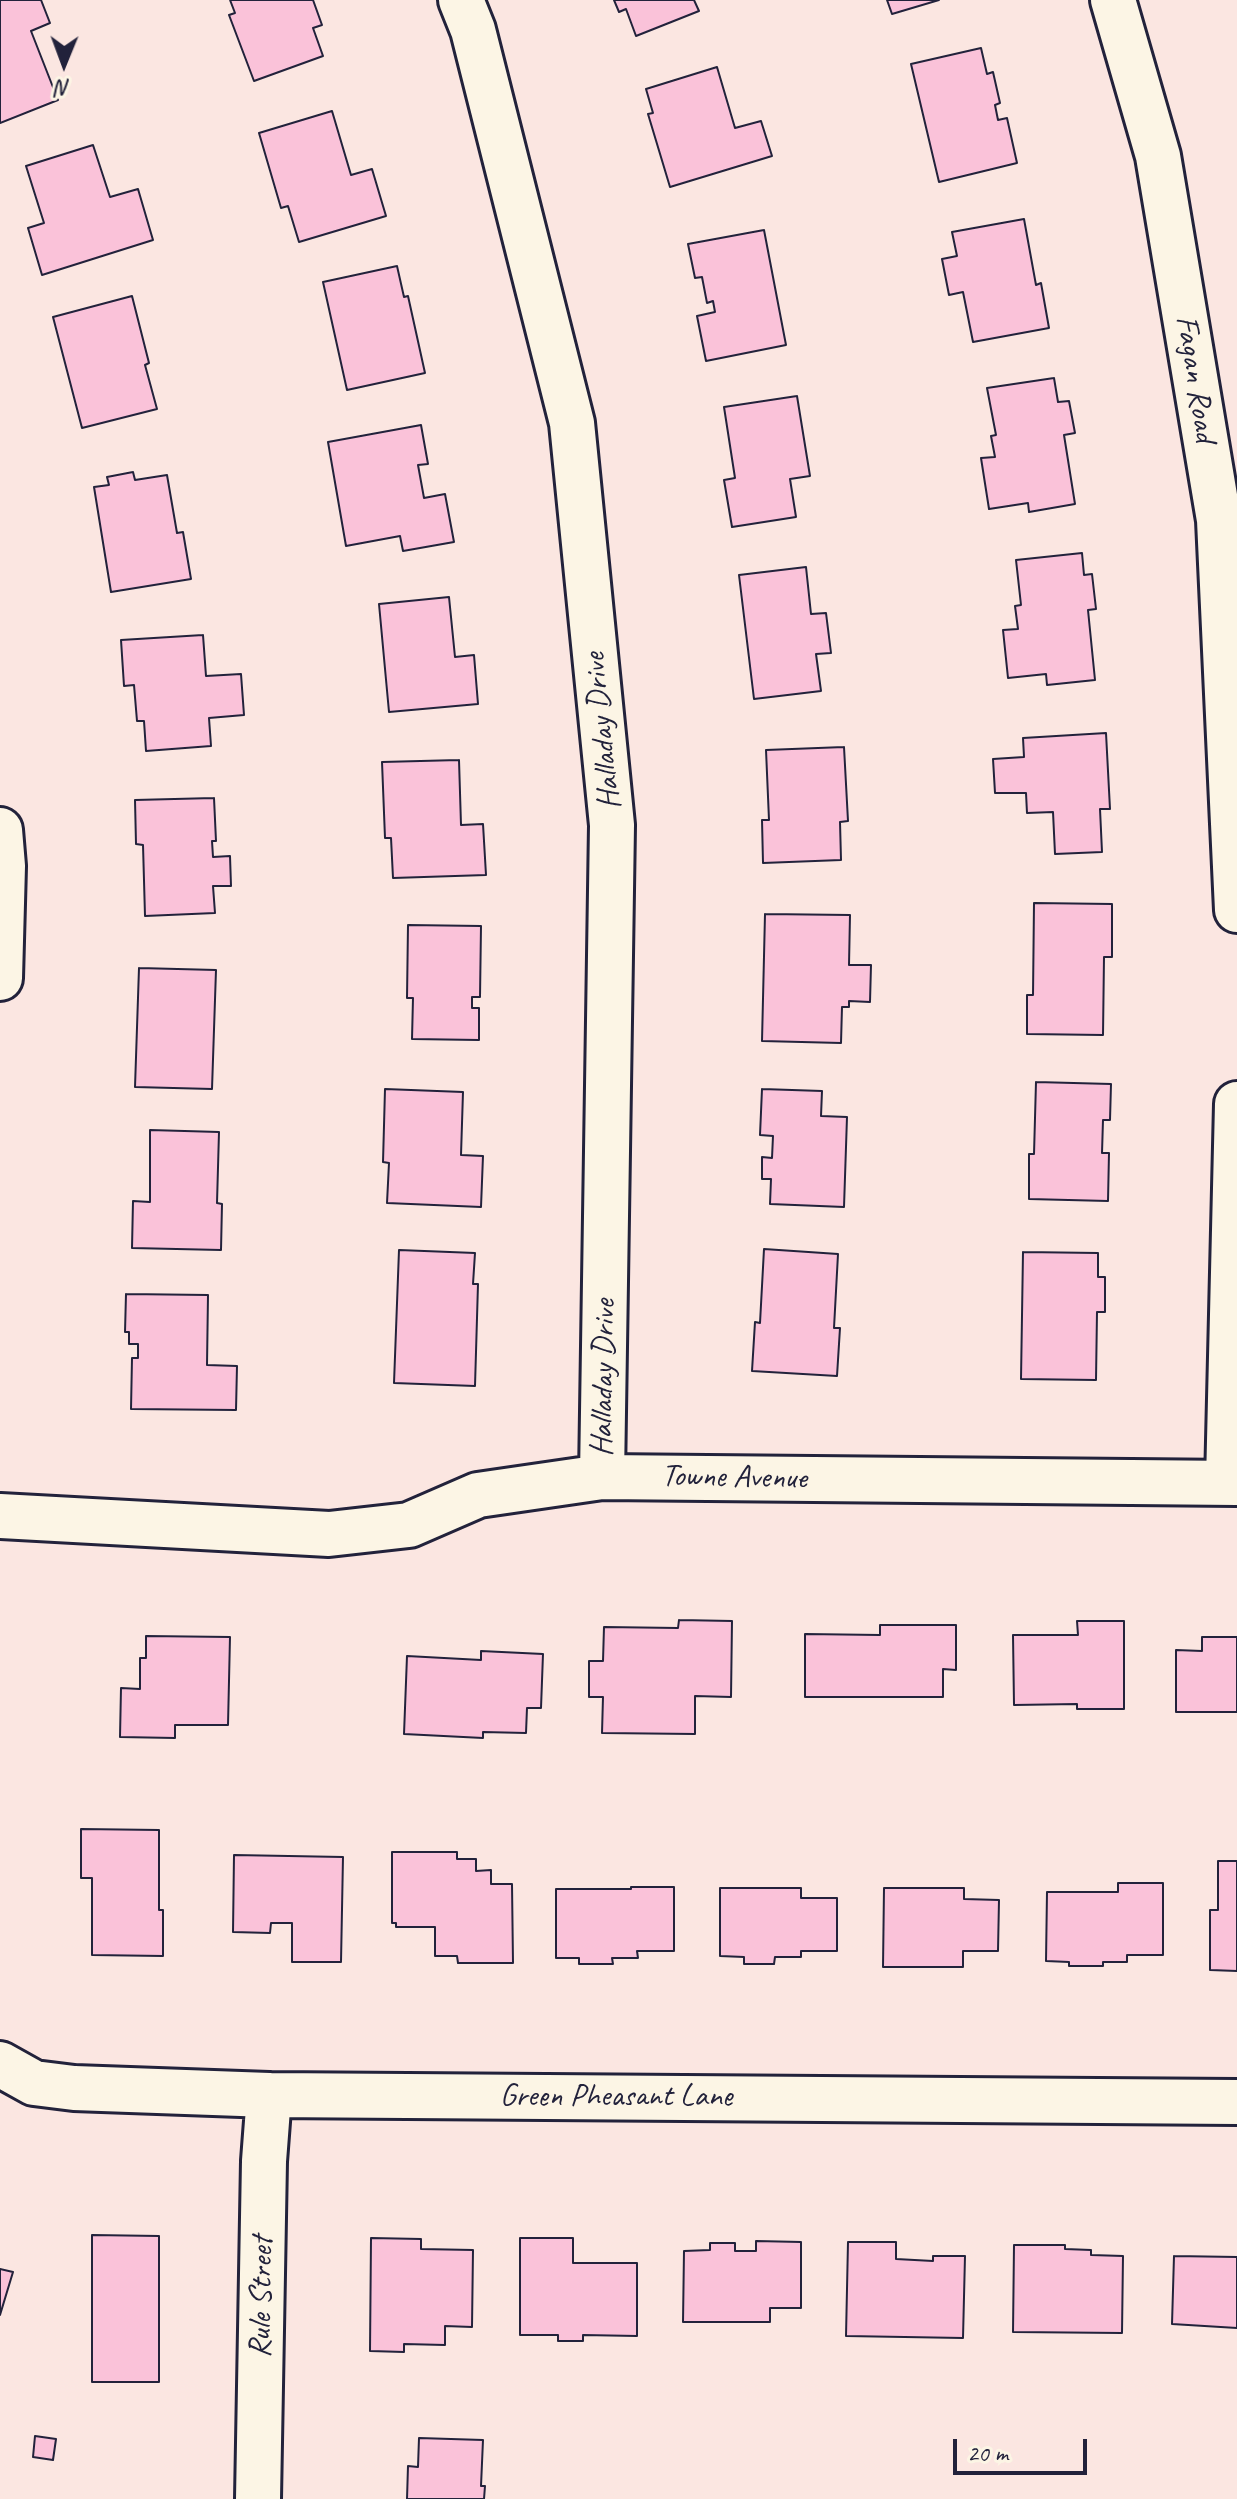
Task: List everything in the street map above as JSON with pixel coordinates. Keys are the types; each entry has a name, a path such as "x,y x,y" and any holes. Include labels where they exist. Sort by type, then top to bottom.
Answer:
{"street":[{"name":"Halladay Drive","path":"461,0 473,30 572,423 612,825 602,1477"},
{"name":"Fagan Road","path":"1113,0 1158,156 1219,520 1237,910"},
{"path":"0,830 3,866 0,978"},
{"path":"1233,1483 1237,1104"},
{"name":"Towne Avenue","path":"0,1516 329,1534 409,1525 478,1495 602,1477 1233,1483"},
{"name":"Green Pheasant Lane","path":"0,2064 34,2083 74,2088 269,2095 1237,2102"},
{"name":"Rule Street","path":"258,2499 264,2161 269,2095"}],"building":[{"path":"0,0 41,0 50,23 31,31 58,100 0,123"},
{"path":"230,0 313,0 322,25 313,28 323,56 254,81 229,15 235,13"},
{"path":"614,0 694,0 699,11 636,36 626,9 619,12"},
{"path":"887,0 939,0 892,14"},
{"path":"981,48 987,74 993,72 1000,103 995,105 998,120 1007,118 1017,163 939,182 911,64"},
{"path":"717,67 735,128 761,121 772,156 670,187 648,114 653,113 646,89"},
{"path":"332,111 351,175 372,169 386,216 299,242 288,206 281,208 259,133"},
{"path":"93,145 110,197 138,189 153,240 42,275 28,228 44,223 26,166"},
{"path":"1024,219 1036,285 1041,283 1049,328 973,342 963,292 949,295 942,259 957,256 952,232"},
{"path":"764,230 786,345 706,361 697,316 715,312 713,301 707,303 702,277 695,278 688,244"},
{"path":"397,266 404,297 408,296 425,373 347,390 323,282"},
{"path":"132,296 157,409 82,428 53,317"},
{"path":"1054,378 1058,402 1069,401 1075,433 1064,435 1075,504 1029,512 1028,503 989,509 981,458 995,457 991,436 996,435 987,388"},
{"path":"797,396 810,476 790,479 796,517 732,527 724,480 735,478 724,407"},
{"path":"421,425 428,464 418,465 424,498 445,494 454,542 403,551 400,536 346,546 328,442"},
{"path":"133,472 135,480 167,475 177,533 183,532 191,579 111,592 94,487 109,485 107,477"},
{"path":"1082,553 1084,575 1092,574 1096,609 1088,610 1095,680 1047,685 1046,674 1008,678 1003,630 1018,629 1015,606 1021,605 1016,560"},
{"path":"806,567 811,614 826,613 831,653 816,654 821,691 754,699 739,575"},
{"path":"449,597 455,657 474,655 478,704 389,712 379,604"},
{"path":"203,635 206,676 241,674 244,715 209,718 211,746 146,751 144,721 137,721 134,685 124,686 121,640"},
{"path":"1106,733 1110,809 1100,809 1102,852 1055,854 1053,812 1027,813 1026,793 995,793 993,759 1024,757 1023,738"},
{"path":"844,747 848,821 840,822 841,860 763,863 762,820 769,820 766,750"},
{"path":"459,760 461,825 483,824 486,875 393,878 391,838 385,838 382,762"},
{"path":"214,798 216,841 212,841 213,857 230,856 231,886 213,886 215,913 145,916 143,845 136,844 135,800"},
{"path":"1034,903 1112,904 1112,957 1104,957 1103,1035 1027,1034 1027,995 1033,995"},
{"path":"765,914 850,915 849,965 871,965 870,1002 849,1001 849,1007 842,1007 841,1043 762,1041"},
{"path":"408,925 481,926 480,997 472,997 472,1008 479,1008 479,1040 412,1039 413,998 407,998"},
{"path":"139,968 216,970 212,1089 135,1087"},
{"path":"1036,1082 1111,1084 1110,1120 1103,1120 1102,1153 1109,1153 1108,1201 1029,1199 1029,1154 1034,1154"},
{"path":"385,1089 463,1092 461,1155 483,1156 481,1207 387,1203 389,1163 383,1162"},
{"path":"762,1089 822,1091 821,1116 847,1117 844,1207 770,1204 771,1179 762,1179 762,1157 772,1158 773,1136 760,1135"},
{"path":"150,1130 219,1132 217,1203 222,1204 221,1250 132,1248 133,1201 150,1202"},
{"path":"764,1249 838,1254 834,1328 840,1328 837,1376 752,1371 755,1322 760,1323"},
{"path":"399,1250 475,1253 473,1284 478,1284 475,1386 394,1383"},
{"path":"1023,1252 1098,1253 1098,1277 1105,1277 1105,1312 1097,1312 1096,1380 1021,1379"},
{"path":"126,1294 208,1295 207,1365 237,1366 236,1410 131,1409 132,1358 138,1358 138,1344 129,1344 129,1332 125,1332"},
{"path":"679,1620 732,1621 731,1697 695,1696 695,1734 602,1733 603,1697 589,1697 589,1661 603,1661 604,1627 678,1628"},
{"path":"1077,1621 1124,1621 1124,1709 1077,1709 1077,1704 1014,1705 1013,1635 1078,1635"},
{"path":"880,1625 956,1625 956,1670 943,1669 943,1697 805,1697 805,1634 880,1635"},
{"path":"146,1636 230,1637 228,1725 175,1725 175,1738 120,1737 121,1688 140,1689 140,1658 146,1658"},
{"path":"1202,1637 1237,1637 1237,1712 1176,1712 1176,1650 1202,1651"},
{"path":"481,1651 543,1654 541,1708 527,1708 526,1733 483,1732 483,1738 404,1734 407,1656 481,1660"},
{"path":"81,1829 159,1830 159,1910 163,1910 163,1956 92,1955 92,1878 81,1878"},
{"path":"392,1852 457,1852 457,1859 476,1859 476,1871 491,1870 491,1884 512,1884 513,1963 458,1963 457,1956 435,1956 435,1927 396,1927 396,1923 392,1923"},
{"path":"234,1855 343,1857 341,1962 292,1962 292,1923 271,1923 270,1933 233,1932"},
{"path":"1218,1861 1237,1861 1237,1971 1210,1970 1210,1910 1218,1910"},
{"path":"1118,1883 1163,1883 1163,1955 1127,1955 1127,1962 1103,1962 1103,1966 1069,1966 1069,1962 1046,1961 1047,1892 1118,1892"},
{"path":"674,1887 674,1951 637,1951 638,1958 612,1958 613,1964 579,1964 579,1958 556,1958 556,1889"},
{"path":"720,1888 801,1888 801,1898 837,1898 837,1951 801,1951 801,1957 775,1957 774,1964 744,1964 744,1957 720,1956"},
{"path":"884,1888 964,1888 964,1899 999,1900 998,1951 963,1951 963,1967 883,1967"},
{"path":"92,2235 159,2236 159,2382 92,2382"},
{"path":"371,2238 421,2239 421,2249 473,2250 472,2327 445,2326 445,2345 404,2344 404,2352 370,2351"},
{"path":"520,2238 573,2238 573,2263 637,2263 637,2336 583,2335 583,2341 558,2341 558,2335 520,2335"},
{"path":"756,2241 801,2242 801,2308 770,2308 770,2322 683,2322 684,2251 710,2250 710,2243 735,2243 735,2251 756,2251"},
{"path":"848,2242 896,2242 896,2259 933,2261 933,2256 965,2256 963,2338 846,2336"},
{"path":"1014,2245 1065,2245 1065,2249 1091,2250 1091,2255 1123,2256 1122,2333 1013,2332"},
{"path":"1174,2256 1237,2257 1237,2328 1172,2324"},
{"path":"0,2269 13,2272 0,2315"},
{"path":"35,2436 56,2439 53,2460 33,2457"},
{"path":"419,2438 483,2440 481,2486 485,2486 484,2499 407,2499 408,2466 418,2467"}]}
